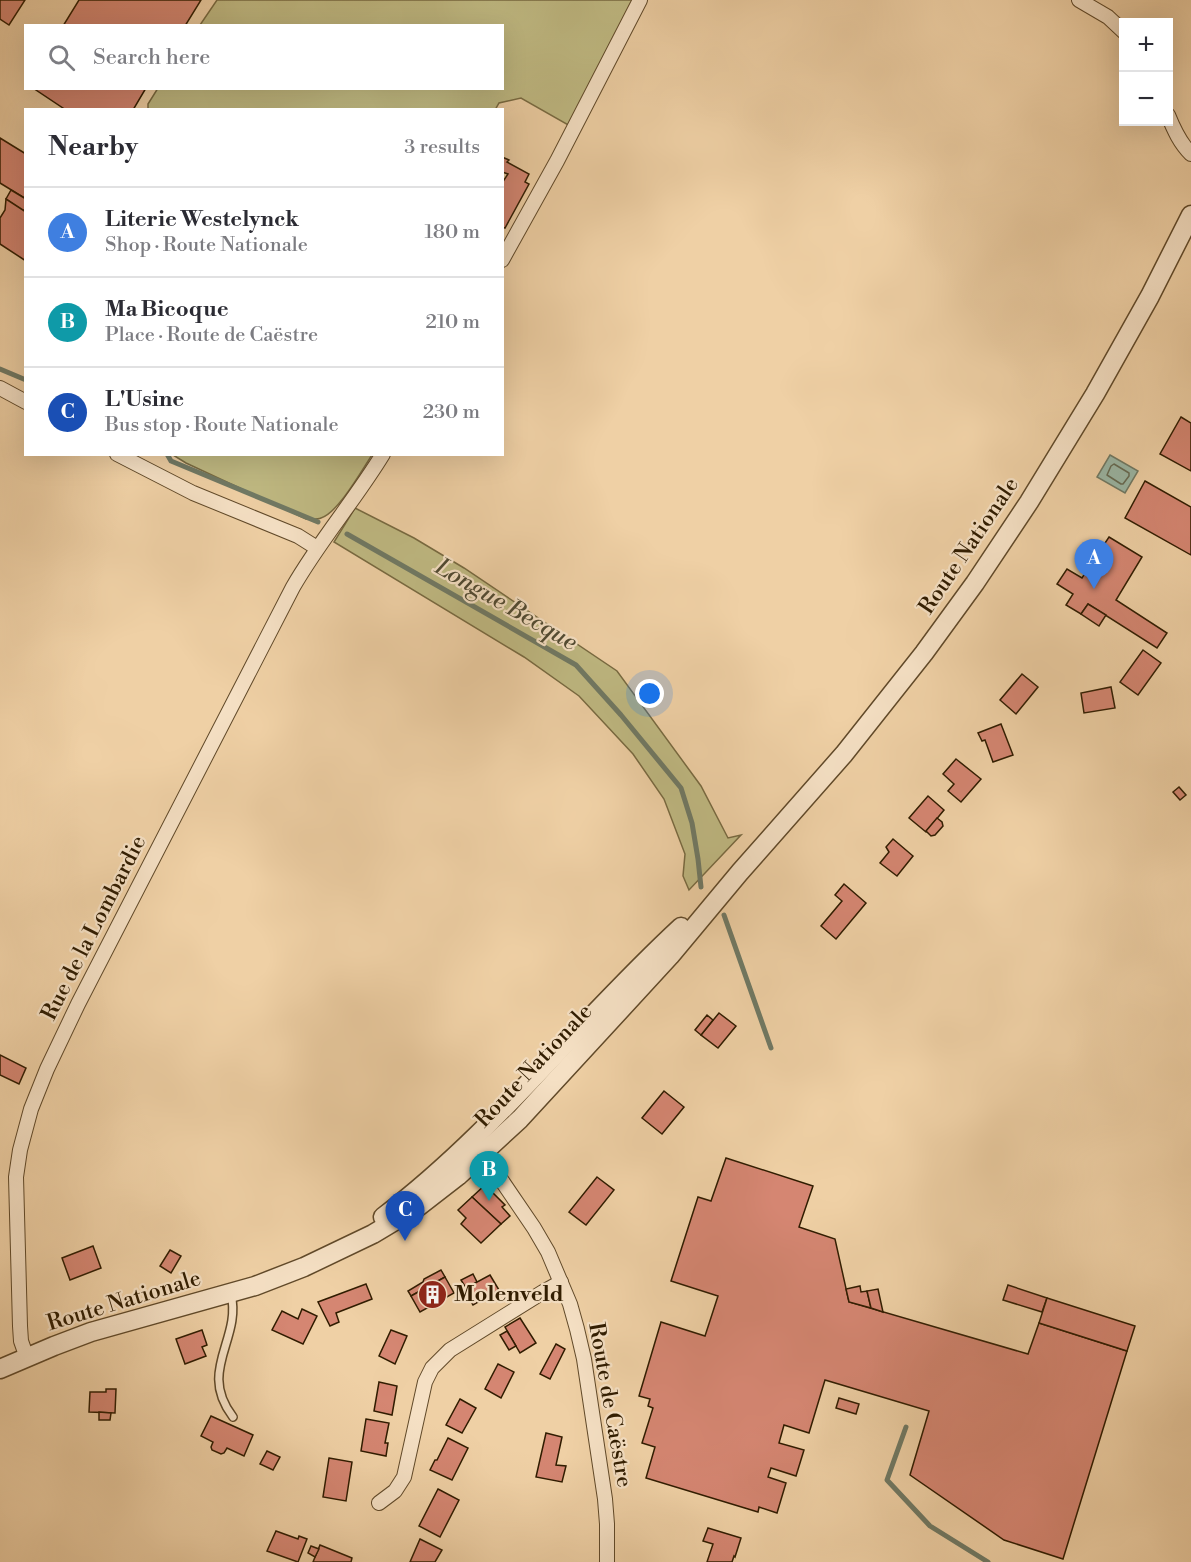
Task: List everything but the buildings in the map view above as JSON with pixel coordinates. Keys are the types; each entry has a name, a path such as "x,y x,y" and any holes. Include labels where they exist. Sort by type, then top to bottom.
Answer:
{"street":[{"path":"504,256 557,162 640,0"},
{"path":"1079,0 1108,17 1119,27"},
{"path":"1172,126 1191,154"},
{"name":"Route Nationale","path":"0,1370 91,1332 231,1294 279,1277 330,1254 398,1206 426,1182 477,1148 528,1084 621,984 740,872 844,754 912,668 975,583 1029,502 1095,394 1150,296 1191,215"},
{"path":"0,388 24,401"},
{"path":"121,456 193,493 289,532 317,548"},
{"name":"Rue de la Lombardie","path":"27,1358 22,1347 20,1326 16,1190 20,1150 31,1109 62,1035 83,993 283,607 317,548 357,495 382,456"},
{"name":"Route de Caëstre","path":"477,1148 534,1228 548,1252 574,1318 584,1359 605,1505 607,1562"},
{"path":"379,1503 395,1491 404,1477 425,1382 432,1368 456,1345 561,1282"}],"lane":[{"path":"231,1294 233,1312 219,1368 219,1386 223,1402 233,1417"}],"shaded area":[{"path":"217,0 634,0 570,126 521,98 499,103 496,108 148,108 157,90 504,90 504,24 201,24"},
{"path":"175,456 371,456 335,508 321,518 314,519 306,519"},
{"path":"355,508 414,538 464,568 617,671 701,786 728,838 741,835 689,890 683,876 685,854 664,799 633,754 579,696 524,657 334,542"}],"water":[{"path":"1110,455 1138,471 1125,493 1097,477"}],"waterway":[{"name":"Longue Becque","path":"0,369 24,379"},
{"name":"Longue Becque","path":"168,456 171,461 318,522"},
{"name":"Longue Becque","path":"347,534 576,665 681,788 692,823 701,887"},
{"name":"Longue Becque","path":"724,915 771,1048"},
{"name":"Longue Becque","path":"906,1427 887,1480 930,1526 988,1562"}],"place":[{"name":"Literie Westelynck","path":"1094,589"},
{"name":"Ma Bicoque","path":"489,1201"},
{"name":"L'Usine","path":"405,1241"},
{"name":"Molenveld","path":"433,1294"}]}
